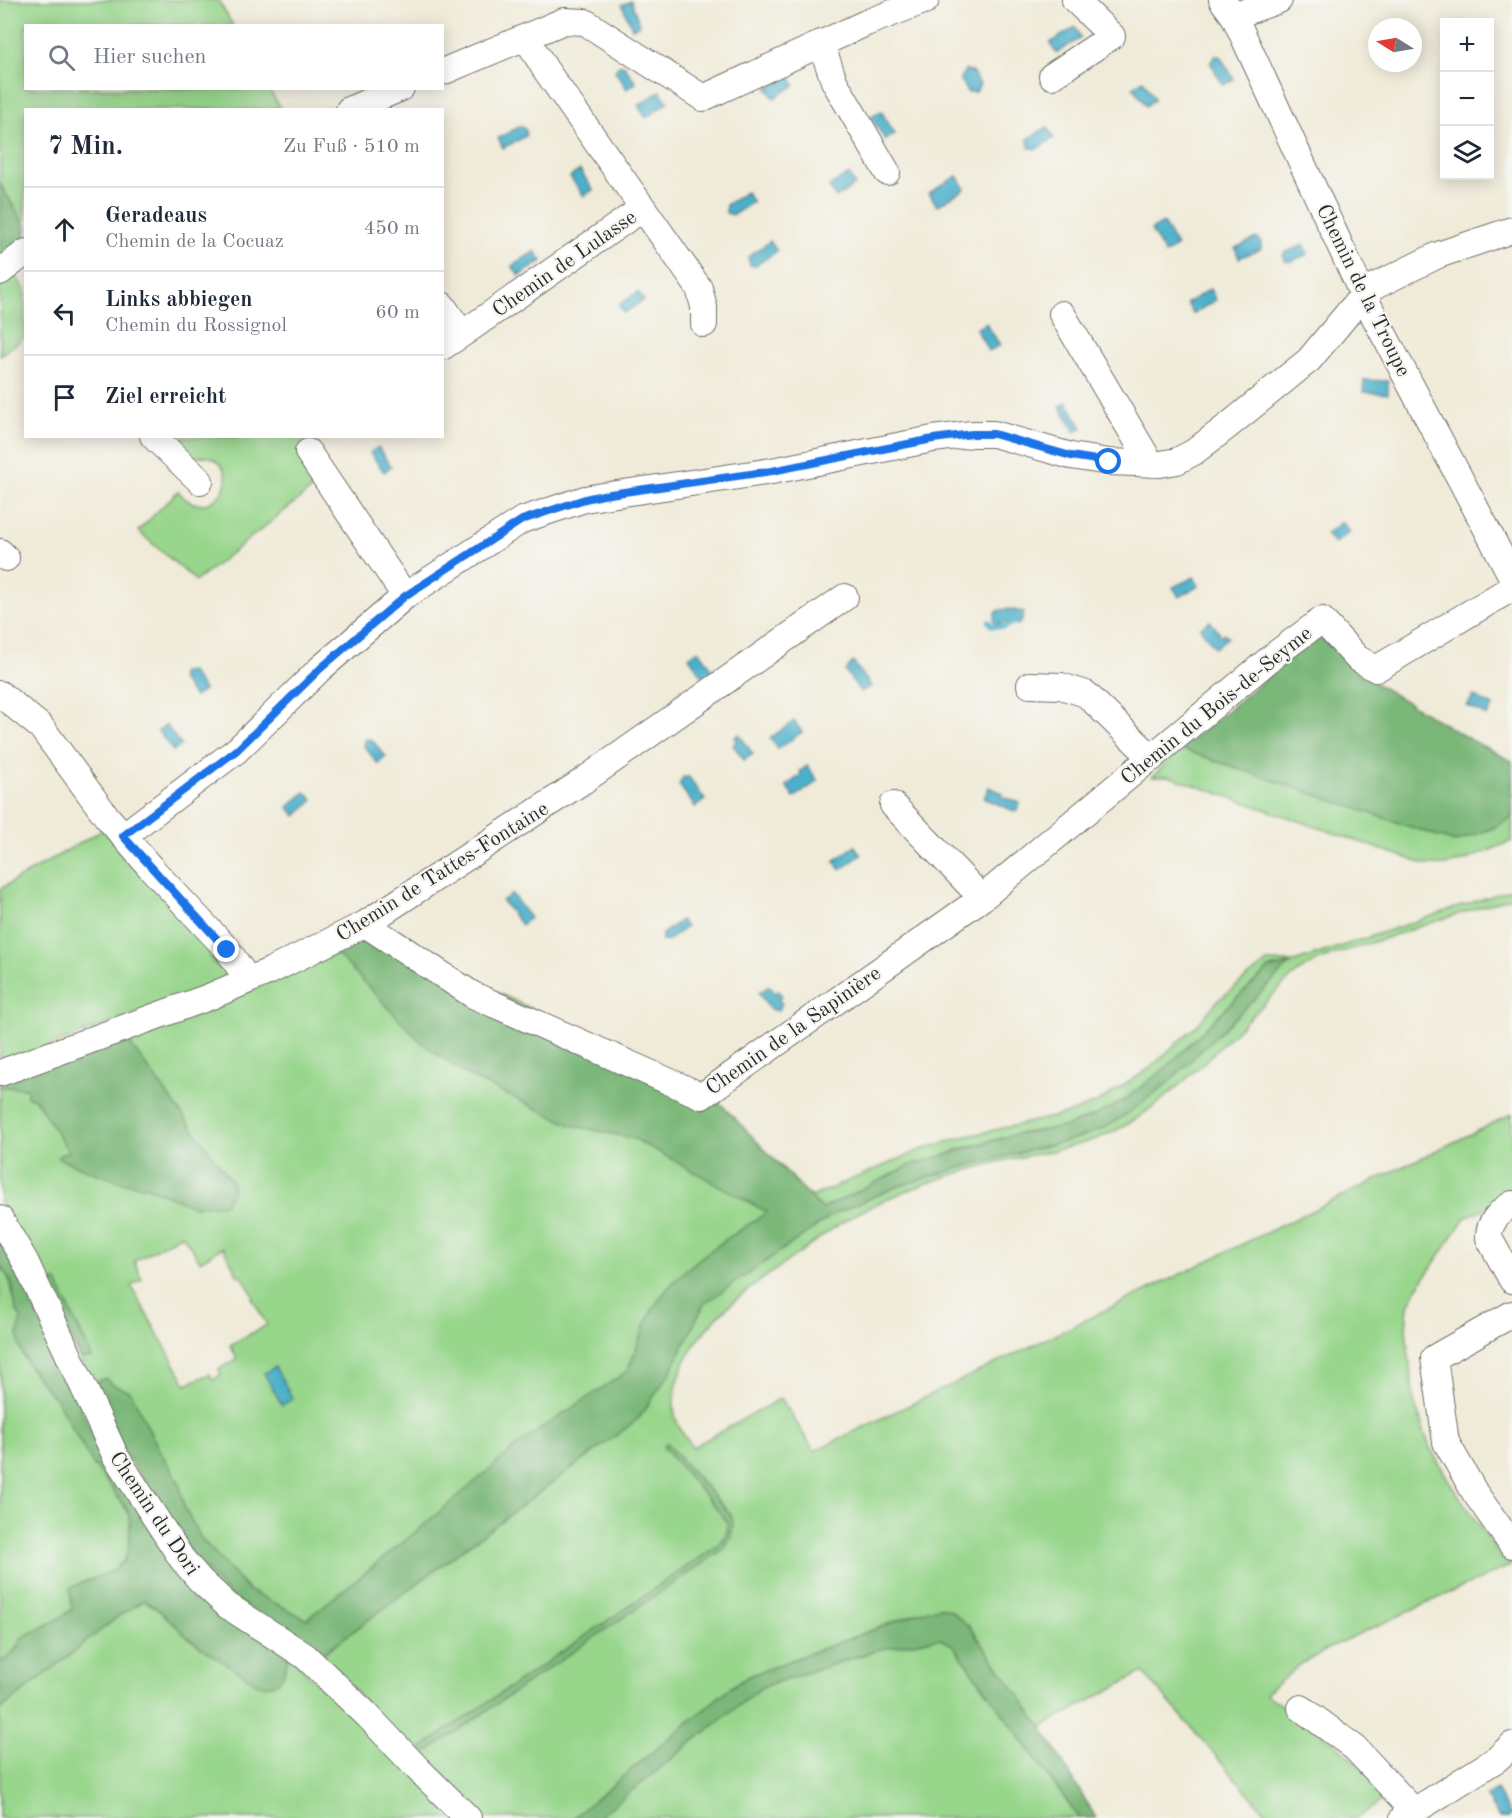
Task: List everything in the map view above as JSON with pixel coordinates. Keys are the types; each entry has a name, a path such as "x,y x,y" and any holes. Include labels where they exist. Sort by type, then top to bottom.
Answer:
{"street":[{"path":"444,71 564,21 585,22 706,107 821,43 926,0"},
{"path":"1052,76 1119,34 1075,0"},
{"path":"1228,8 1279,0"},
{"name":"Chemin de la Troupe","path":"1228,8 1363,295 1512,577"},
{"name":"Chemin de Lulasse","path":"444,312 452,340 643,208 545,69 526,38"},
{"path":"821,43 834,81 887,172"},
{"path":"354,108 396,90"},
{"path":"643,208 699,288 704,307 704,324"},
{"path":"123,836 237,750 321,668 405,596 522,520 603,495 772,471 933,439 972,434 994,434 1071,456 1109,462 1160,464 1183,459 1309,360 1363,295 1375,286 1438,255 1512,230"},
{"path":"1062,314 1151,464"},
{"path":"155,438 200,481"},
{"path":"308,452 405,596"},
{"name":"Chemin du Bois-de-Seyme","path":"1071,824 1291,642 1322,620 1357,658 1376,669 1512,588"},
{"name":"Chemin de Tattes-Fontaine","path":"0,1073 209,997 270,971 365,924 583,781 845,597"},
{"path":"1030,685 1061,686 1086,694 1152,758"},
{"path":"0,694 41,727 123,836 227,950 248,980"},
{"path":"893,805 982,898"},
{"name":"Chemin de la Sapinière","path":"365,924 473,995 702,1096 982,898 1071,824"},
{"path":"1512,1204 1496,1217 1489,1232 1489,1238 1512,1280"},
{"name":"Chemin du Dori","path":"0,1219 25,1261 116,1457 182,1559 200,1580 228,1605 305,1656 369,1716 468,1818"},
{"path":"1512,1314 1434,1358 1446,1442 1475,1493 1512,1545"},
{"path":"1300,1708 1355,1748 1408,1814 1497,1759 1512,1745"}],"green space":[{"path":"0,0 218,0 232,24 24,24 24,90 270,90 280,108 24,108 24,225 0,184"},
{"path":"0,184 24,224 24,240 3,255 0,261"},
{"path":"9,276 16,276 24,288 24,338 0,356 0,282"},
{"path":"162,438 318,438 299,451 322,481 196,581 138,531 178,491 188,501 198,504 208,503 223,491 226,482 225,472 219,463 207,457 189,455"},
{"path":"1319,634 1363,676 1471,740 1512,761 1512,817 1493,828 1455,842 1181,749"},
{"path":"1181,749 1455,842 1493,828 1512,817 1512,841 1480,855 1446,865 1424,864 1168,776 1152,777"},
{"path":"104,829 227,967 222,982 0,1064 0,889"},
{"path":"1512,889 1512,897 1338,953 1308,966 1285,984 1164,1099 1128,1124 1112,1132 1061,1149 990,1164 935,1181 880,1202 840,1224 749,1289 705,1330 693,1346 679,1376 674,1408 679,1427 693,1447 781,1398 814,1451 1512,1114 1512,1195 1465,1218 1416,1290 1408,1306 1406,1329 1414,1402 1430,1448 1451,1484 1499,1554 1512,1565 1341,1642 1301,1664 1265,1694 1334,1742 1390,1795 1357,1818 1270,1818 1143,1672 1041,1727 970,1627 940,1607 926,1610 749,1676 731,1687 573,1818 484,1818 419,1759 321,1655 638,1419 684,1343 703,1306 661,1371 305,1643 232,1597 126,1456 28,1251 0,1204 0,1082 365,929 713,1096 811,1197 920,1150 963,1137 1070,1113 1098,1102 1150,1068 1199,1023 1217,1001 1267,962 1294,962","holes":["1289,965 1104,1128 1075,1139 969,1165 895,1187 836,1213 959,1149 1017,1134 1064,1127 1094,1116 1123,1101 1169,1065 1270,968","182,1234 200,1261 223,1247 238,1276 241,1274 254,1297 252,1298 267,1325 230,1345 237,1359 219,1369 221,1375 213,1380 210,1374 186,1384 131,1286 142,1279 134,1261","666,1443 731,1515 725,1548 422,1748 720,1544 728,1528 727,1521"]},
{"path":"365,929 713,1096 822,1209 911,1165 1017,1134 1064,1127 1094,1116 1123,1101 1169,1065 1270,968 1290,964 1169,1082 1127,1114 1104,1128 1075,1139 969,1165 896,1187 836,1213 704,1304 670,1373 638,1419 321,1655 232,1597 191,1552 126,1456 96,1389 98,1381 105,1378 112,1384 131,1392 158,1448 179,1482 185,1509 201,1538 248,1590 307,1619 417,1531 524,1440 626,1372 649,1316 659,1299 672,1284 701,1257 767,1212 635,1139 571,1125 470,1077 422,1043 336,953 306,967"},
{"path":"125,1037 231,1180 233,1190 226,1203 194,1206 147,1187 121,1182 58,1158 59,1155 69,1152 35,1099 27,1097 27,1088 0,1087 0,1082"},
{"path":"0,1233 105,1459 288,1658 283,1675 277,1683 260,1685 242,1674 190,1639 163,1613 144,1600 120,1615 0,1710 0,1662 13,1652 21,1638 57,1620 72,1609 70,1588 112,1571 124,1563 129,1546 130,1522 128,1511 89,1458 57,1401 38,1379 20,1348 18,1334 21,1317 16,1310 12,1284 0,1264"},
{"path":"0,1264 8,1276 21,1317 19,1340 23,1356 31,1370 57,1400 93,1464 125,1506 130,1521 131,1540 126,1556 115,1569 98,1578 86,1580 79,1586 73,1609 57,1620 21,1638 13,1652 0,1662"},
{"path":"56,1280 92,1357 81,1359 50,1284"},
{"path":"666,1443 731,1515 732,1532 725,1548 425,1753 421,1748 720,1544 728,1528 727,1521 663,1447"},
{"path":"144,1600 170,1619 188,1638 260,1685 289,1656 460,1818 0,1818 0,1710 120,1615"},
{"path":"940,1607 951,1611 970,1627 1041,1726 1096,1818 1079,1818 953,1645 939,1638 880,1649 762,1687 597,1818 573,1818 731,1687 749,1676 926,1610"},
{"path":"939,1638 953,1645 1079,1818 597,1818 762,1687 880,1649"}],"water":[{"path":"631,1 640,25 632,28 622,5"},
{"path":"1075,27 1081,38 1056,53 1050,43"},
{"path":"1215,55 1220,56 1234,79 1223,85 1210,62"},
{"path":"619,65 624,65 636,83 627,89 615,71"},
{"path":"965,70 972,72 980,84 976,92 967,92 960,79"},
{"path":"789,75 795,85 774,98 767,88"},
{"path":"1143,80 1155,99 1146,106 1133,87"},
{"path":"660,91 668,102 646,118 638,106"},
{"path":"881,111 895,134 885,140 871,117"},
{"path":"521,126 526,130 526,136 503,148 498,138"},
{"path":"1047,127 1054,138 1035,150 1029,148 1028,139"},
{"path":"580,170 593,190 584,196 570,177"},
{"path":"849,174 855,185 836,198 829,187"},
{"path":"957,176 965,189 937,206 929,193"},
{"path":"746,192 753,202 733,215 726,213 726,205"},
{"path":"1163,223 1177,246 1165,254 1151,230"},
{"path":"1256,238 1261,241 1261,249 1239,258 1235,248"},
{"path":"770,241 777,251 755,266 750,265 748,257"},
{"path":"1303,244 1308,254 1289,262 1285,261 1284,253"},
{"path":"535,251 542,261 519,276 512,266"},
{"path":"1210,289 1216,300 1193,314 1187,303"},
{"path":"638,292 644,300 624,313 619,305"},
{"path":"986,323 1000,345 989,351 976,329"},
{"path":"1364,380 1388,381 1388,394 1363,392"},
{"path":"1067,402 1082,428 1075,432 1060,406"},
{"path":"378,447 391,467 384,472 370,453"},
{"path":"1342,522 1350,532 1334,544 1326,534"},
{"path":"1194,577 1199,586 1179,597 1173,587"},
{"path":"1008,609 1024,612 1022,621 1018,625 1008,622 996,624 994,622 995,613"},
{"path":"1210,621 1221,635 1224,633 1228,637 1215,648 1200,628"},
{"path":"699,650 713,670 703,677 689,657"},
{"path":"853,662 871,686 861,692 845,671"},
{"path":"190,671 204,690 194,697 180,678 182,672"},
{"path":"1473,696 1493,706 1487,716 1467,706"},
{"path":"794,721 802,732 778,749 770,738"},
{"path":"166,725 181,745 173,751 158,731"},
{"path":"739,734 753,754 744,760 733,745 736,742 735,737"},
{"path":"372,740 386,757 378,764 364,746 364,741"},
{"path":"807,766 818,781 794,798 786,786 801,775 800,771"},
{"path":"683,777 689,777 705,800 695,807 679,785"},
{"path":"989,787 1003,793 1002,796 1020,803 1016,812 984,798"},
{"path":"305,792 313,800 296,816 288,807"},
{"path":"855,846 861,855 840,870 834,861"},
{"path":"512,894 530,918 521,925 502,901"},
{"path":"681,920 686,927 667,941 662,941 662,934"},
{"path":"769,986 775,993 779,991 782,996 778,998 782,1004 778,1011 770,1009 759,993"},
{"path":"275,1367 293,1399 282,1405 264,1373"},
{"path":"1496,1790 1511,1815 1507,1818 1499,1818 1486,1797"}],"waterway":[{"path":"989,622 992,626 1004,627 1013,623"}],"route":[{"path":"227,950 123,836 237,750 321,668 405,596 522,520 603,495 772,471 933,439 972,434 994,434 1071,456 1109,462"}]}
